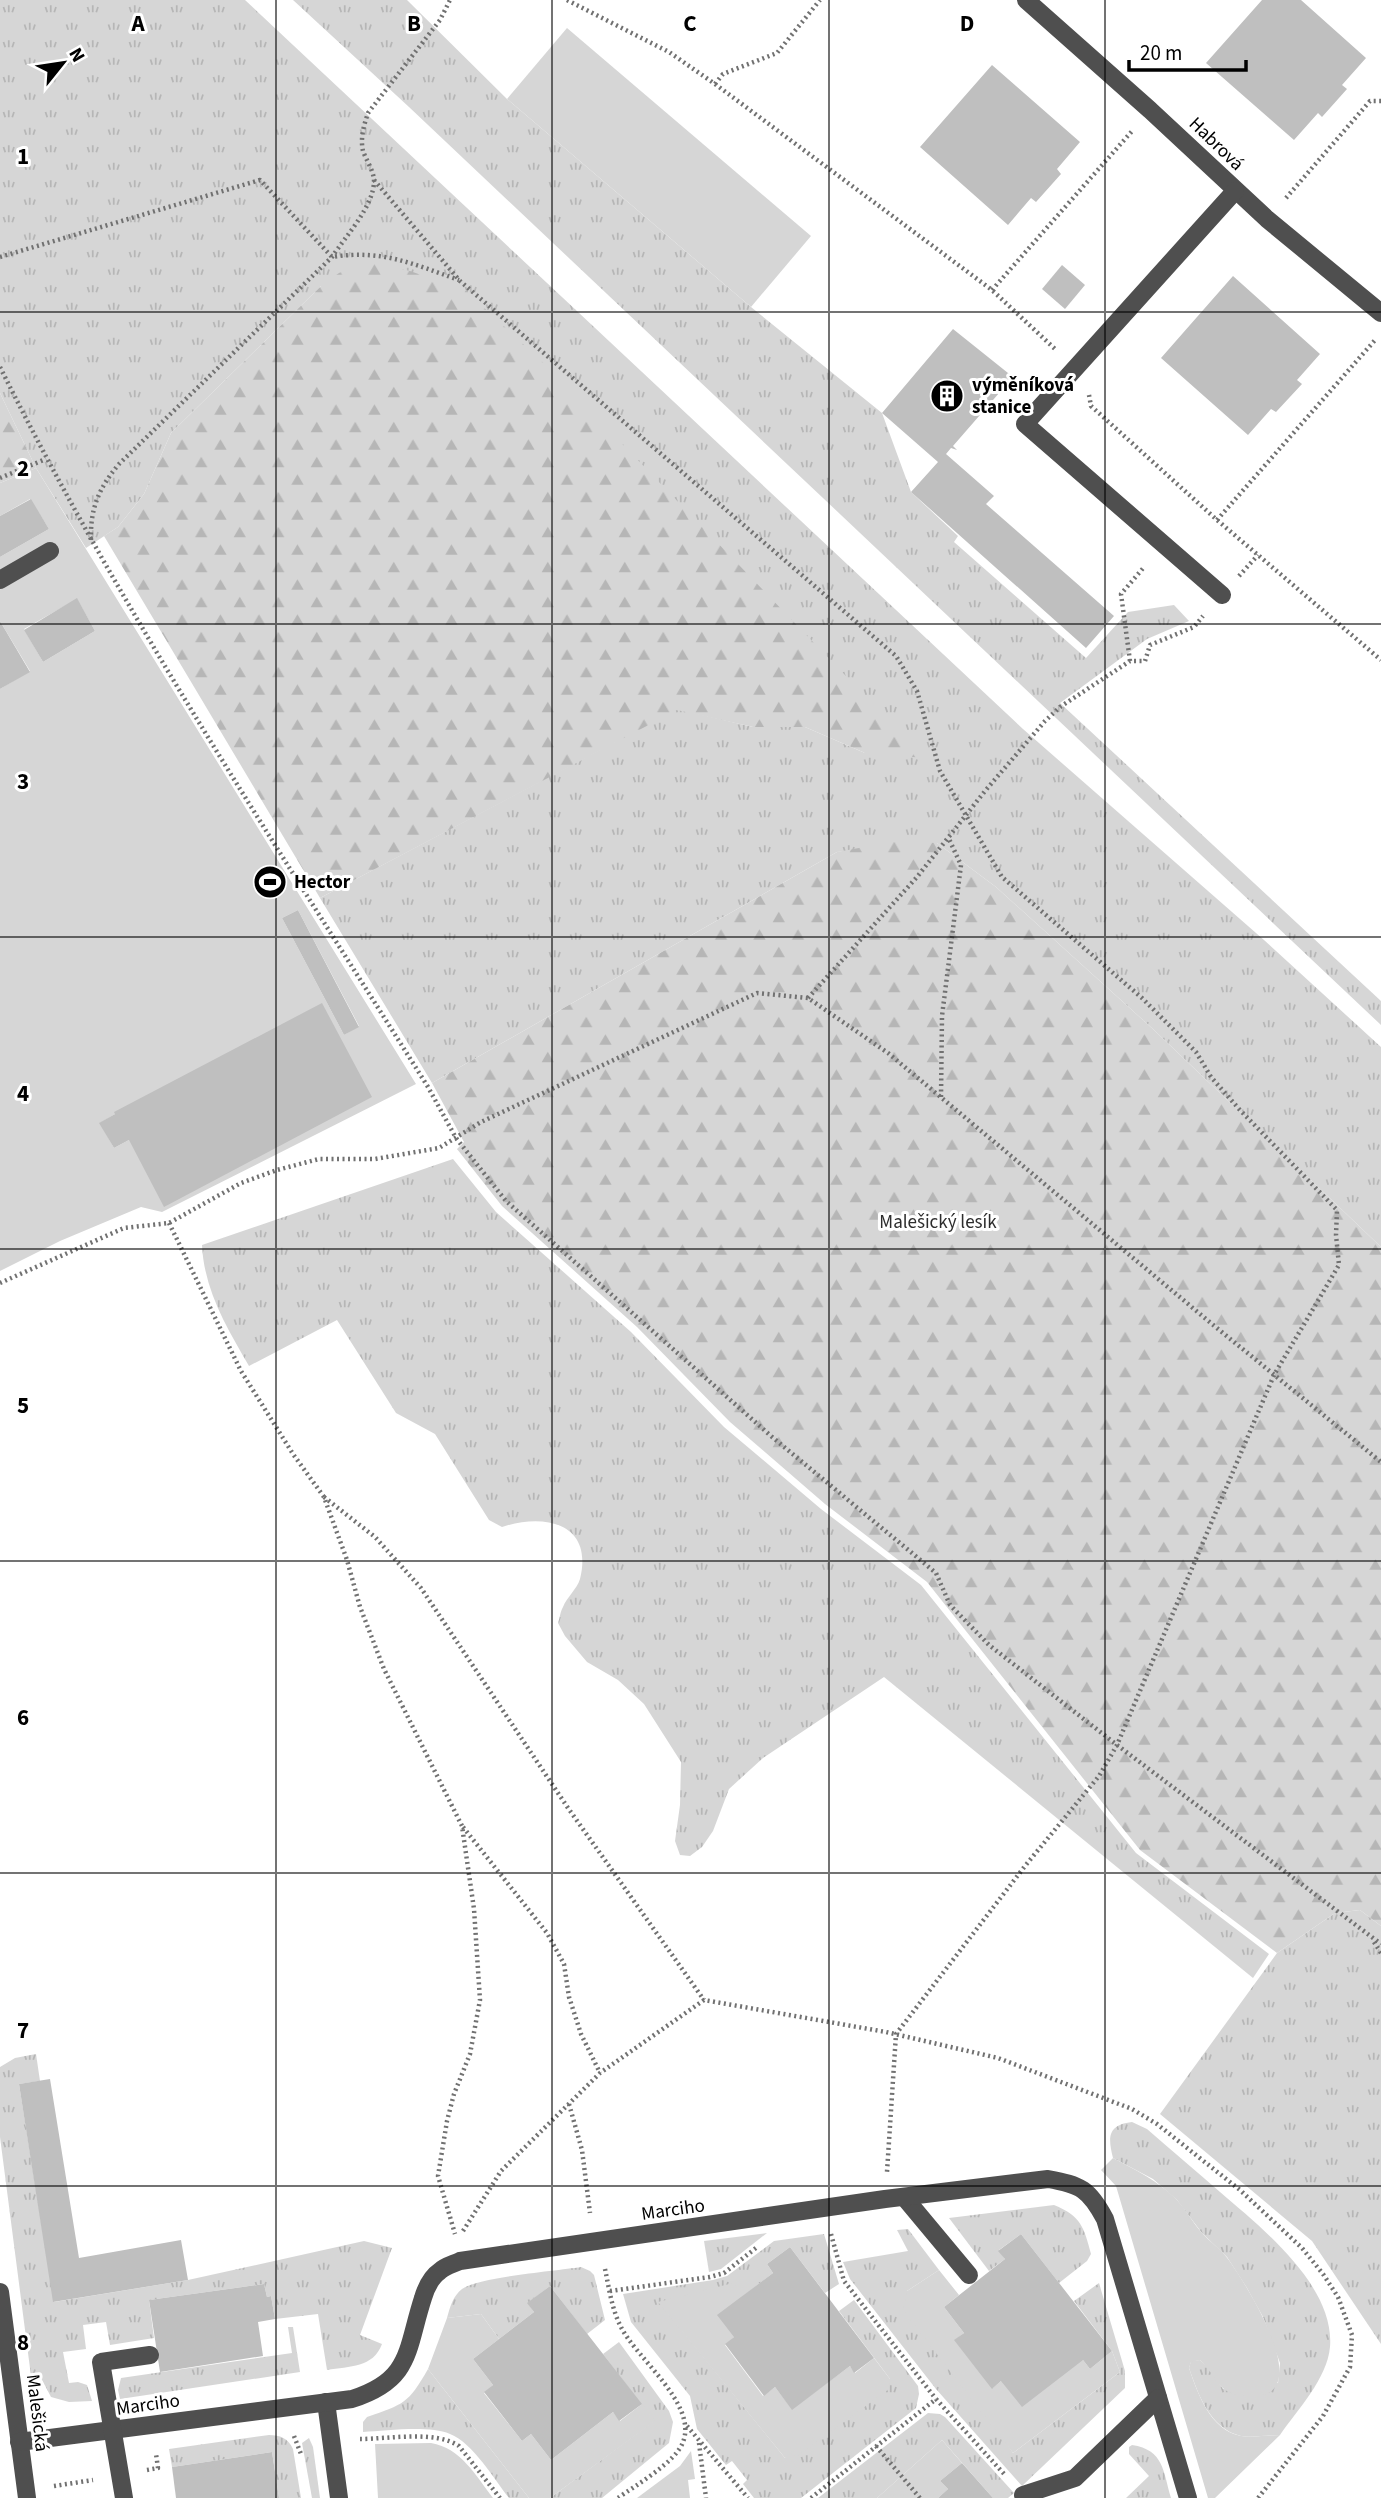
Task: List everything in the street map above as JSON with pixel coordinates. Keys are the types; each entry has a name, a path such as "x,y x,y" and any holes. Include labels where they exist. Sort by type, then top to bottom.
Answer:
{"street":[{"name":"Habrová","path":"1026,0 1150,110 1235,191 1381,313"},
{"path":"1222,595 1025,424 1235,191"},
{"path":"0,580 50,551"},
{"name":"Marciho","path":"19,2442 365,2395 388,2383 397,2374 406,2357 427,2286 439,2271 460,2261 885,2199 1048,2179 1072,2183 1093,2196 1105,2219 1188,2498"},
{"path":"904,2197 969,2275"},
{"name":"Malešická","path":"0,2292 27,2498"},
{"path":"124,2498 101,2362 150,2355"},
{"path":"1023,2495 1075,2478 1158,2398"},
{"path":"326,2402 339,2498"}],"path":[{"path":"450,0 440,20 368,113 362,148 374,180 460,281 896,656 917,691 940,771 1002,877 1142,998 1196,1052 1211,1077 1239,1109 1337,1210 1339,1265 1274,1375 1116,1745 1098,1776 1025,1866 897,2034 885,2199"},
{"path":"567,0 668,52 715,84 992,290 1047,340 1092,389 1089,397 1091,406 1217,520 1381,660"},
{"path":"715,84 723,74 777,53 820,0"},
{"path":"1267,219 1370,101 1381,102"},
{"path":"992,290 1133,130"},
{"path":"0,257 260,180 332,257"},
{"path":"91,541 92,513 104,482 119,464 332,257 360,217 369,200 374,180"},
{"path":"332,257 371,254 391,257 460,281"},
{"path":"1217,520 1381,333"},
{"path":"0,367 91,541 195,714 428,1087 456,1138 506,1201 771,1436 936,1573 950,1605 989,1645 1116,1745 1381,1944"},
{"path":"0,478 46,459"},
{"path":"1130,661 1121,594 1164,544"},
{"path":"808,998 949,839 965,816 1045,721 1060,707 1130,661 1145,661 1150,645 1194,627"},
{"path":"941,1098 942,1016 961,865 949,839"},
{"path":"0,1283 124,1228 169,1223 241,1183 277,1170 319,1159 375,1158 439,1148 481,1122 757,993 808,998 888,1054 1381,1462"},
{"path":"169,1223 241,1371 293,1454 324,1497 347,1560 360,1607 384,1669 462,1826 547,1933 564,1964 569,1997 581,2034 600,2073"},
{"path":"324,1497 375,1537 421,1588 568,1808 704,2000"},
{"path":"457,2240 438,2176 447,2121 454,2094 470,2054 480,2000 475,1922 462,1826"},
{"path":"1372,1938 1381,1953"},
{"path":"569,2104 583,2150 597,2242 621,2327 678,2403 686,2425 748,2498"},
{"path":"610,2291 724,2273 763,2243"},
{"path":"811,2498 936,2399 1023,2495"},
{"path":"618,2498 676,2455 684,2442 686,2425"},
{"path":"286,2428 296,2437 302,2460"},
{"path":"373,2439 430,2437 450,2440 466,2454 500,2498"},
{"path":"699,2441 706,2498"},
{"path":"876,2446 920,2498"}],"green space":[{"path":"0,0 245,0 1023,729 1264,940 1381,1047 1381,1247 1154,1030 996,887 937,843 837,852 432,1083 320,898 677,709 753,727 805,727 865,753 321,286 171,433 144,494 118,527 86,548 36,468 0,393"},
{"path":"293,0 407,0 507,99 751,307 882,413 911,492 958,536 954,542 1086,658 1128,612 1174,605 1189,621 1147,639 1060,703 1381,1001 1381,1025 409,107"},
{"path":"567,28 811,236 751,307 507,99"},
{"path":"359,264 379,264 410,271 466,291 550,369 925,758 865,753 805,727 753,727 677,710 320,898 104,536 118,527 144,494 171,433 321,286 339,273"},
{"path":"0,393 36,468 0,483"},
{"path":"36,468 416,1084 162,1212 141,1207 60,1241 0,1271 0,689 30,671 0,621 0,557 49,529 30,499 0,516 0,483","holes":["77,599 95,631 43,662 24,629","298,910 359,1026 344,1035 282,918","115,1114 129,1140 114,1148 100,1123"]},
{"name":"Malešický lesík","path":"897,841 937,843 996,887 1154,1030 1381,1247 1381,1926 1360,1910 1335,1913 1277,1953 1140,1850 927,1582 825,1504 730,1422 637,1327 502,1206 457,1149 464,1142 432,1083 837,852"},
{"path":"453,1159 496,1212 631,1332 724,1427 821,1509 921,1585 1136,1853 1269,1954 1253,1978 884,1677 763,1758 729,1789 713,1831 702,1847 690,1856 680,1855 675,1841 680,1805 681,1762 644,1704 618,1680 587,1662 565,1636 558,1623 565,1603 580,1579 582,1560 579,1545 572,1534 562,1526 548,1522 533,1521 502,1527 489,1520 435,1434 396,1413 337,1320 249,1366 225,1323 207,1278 202,1245"},
{"path":"1360,1910 1381,1926 1381,2344 1312,2241 1160,2114 1277,1953 1335,1913"},
{"path":"36,2054 40,2081 19,2084 54,2302 188,2280 364,2241 392,2248 360,2335 382,2344 373,2358 360,2364 327,2370 318,2314 275,2319 271,2296 267,2297 264,2284 149,2300 154,2338 110,2345 106,2322 83,2325 86,2349 63,2352 69,2383 87,2385 92,2401 69,2402 51,2397 40,2376 31,2376 0,2137 0,2067 15,2058"},
{"path":"1132,2122 1147,2129 1275,2241 1293,2260 1321,2302 1328,2324 1328,2359 1318,2382 1280,2435 1246,2437 1230,2432 1213,2418 1201,2399 1189,2368 1191,2361 1200,2360 1208,2367 1223,2389 1278,2383 1280,2363 1263,2317 1227,2257 1202,2233 1177,2200 1153,2179 1113,2158 1111,2134 1118,2126"},
{"path":"1113,2158 1146,2176 1169,2193 1180,2203 1202,2233 1225,2255 1260,2312 1278,2358 1279,2377 1272,2391 1254,2396 1227,2391 1200,2360 1191,2362 1189,2368 1201,2399 1213,2419 1221,2426 1241,2436 1280,2435 1215,2498 1208,2498 1116,2186 1101,2170"},
{"path":"1054,2205 1076,2218 1086,2236 1091,2254 1087,2261 1059,2283 1021,2234 999,2250 1005,2259 989,2271 949,2218"},
{"path":"908,2229 939,2270 907,2291 1013,2453 1120,2372 1112,2351 1074,2301 1099,2283 1125,2371 1125,2388 1022,2486 936,2389 850,2279 843,2262 908,2251 897,2230"},
{"path":"767,2233 721,2269 709,2272 704,2241"},
{"path":"824,2234 839,2284 825,2293 790,2247 767,2264 773,2273 743,2296 659,2302 785,2458 890,2379 839,2311 854,2300 918,2386 916,2408 801,2498 754,2498 743,2484 747,2480 732,2461 726,2465 697,2429 690,2396 631,2322 623,2294 727,2276 774,2241"},
{"path":"581,2267 594,2275 605,2320 587,2334 550,2286 528,2303 534,2312 499,2339 481,2314 447,2318 456,2295 471,2285"},
{"path":"939,2270 959,2295 944,2307 964,2333 955,2340 993,2388 1001,2381 1083,2360 1090,2369 1112,2351 1120,2372 1013,2453 903,2310 907,2291"},
{"path":"733,2283 743,2296 734,2337 725,2345 763,2396 775,2387 792,2409 850,2366 855,2373 874,2358 890,2379 889,2389 799,2455 785,2458 658,2302"},
{"path":"481,2314 499,2339 473,2359 493,2385 484,2393 522,2441 531,2434 551,2460 613,2412 620,2421 642,2404 655,2421 550,2498 529,2498 428,2369 447,2318"},
{"path":"288,2327 293,2327 300,2372 120,2399 118,2390 121,2378 292,2353"},
{"path":"619,2342 669,2411 673,2422 669,2443 602,2498 550,2498 654,2421 603,2354"},
{"path":"428,2369 529,2498 509,2498 475,2453 450,2434 419,2429 363,2432 363,2422 367,2417 404,2401"},
{"path":"928,2413 945,2417 1014,2493 1008,2498 993,2498 942,2440 877,2498 818,2498"},
{"path":"269,2435 283,2438 293,2449 301,2498 279,2498 272,2452 172,2467 169,2449"},
{"path":"309,2438 313,2447 320,2498 312,2498 302,2443"},
{"path":"942,2440 962,2463 940,2481 948,2489 938,2498 877,2498"},
{"path":"431,2443 442,2446 459,2457 493,2498 378,2498 375,2444"},
{"path":"1132,2445 1143,2448 1156,2457 1164,2471 1171,2498 1126,2498 1149,2476 1129,2454 1129,2447"},
{"path":"691,2451 695,2479 688,2480 690,2498 637,2498 680,2466"}],"building":[{"path":"1262,0 1301,0 1366,58 1342,85 1347,89 1322,117 1318,113 1294,140 1206,63"},
{"path":"992,65 1080,142 1057,169 1061,174 1036,202 1031,198 1008,225 920,147"},
{"path":"1062,265 1085,285 1065,309 1042,289"},
{"path":"1233,276 1320,354 1297,380 1302,384 1276,412 1271,409 1248,435 1161,358"},
{"path":"953,329 1013,377 953,446 957,450 951,448 946,454 994,496 986,504 1114,616 1086,648 911,492 938,462 882,413"},
{"path":"31,499 49,529 0,557 0,516"},
{"path":"77,598 95,631 43,662 24,630"},
{"path":"0,621 30,672 0,689"},
{"path":"298,910 359,1027 344,1035 282,918"},
{"path":"322,1003 372,1097 164,1207 129,1140 114,1148 99,1123 115,1114 114,1112"},
{"path":"50,2079 79,2258 181,2240 188,2280 53,2302 19,2084"},
{"path":"1021,2234 1112,2351 1090,2369 1083,2360 1022,2407 1001,2381 992,2389 954,2340 964,2333 944,2307 1005,2259 998,2251"},
{"path":"790,2247 874,2358 854,2373 850,2366 792,2410 775,2387 764,2396 725,2344 734,2337 717,2315 773,2273 767,2264"},
{"path":"264,2284 267,2297 271,2296 275,2319 258,2322 263,2356 160,2372 149,2300"},
{"path":"550,2286 642,2404 619,2421 613,2412 551,2460 531,2434 522,2441 484,2392 493,2385 473,2359 534,2312 527,2303"},
{"path":"272,2452 279,2498 176,2498 172,2467"},
{"path":"962,2463 993,2498 938,2498 948,2489 940,2481"}],"place":[{"name":"výměníková stanice","path":"947,396"},
{"name":"Hector","path":"270,882"}]}
